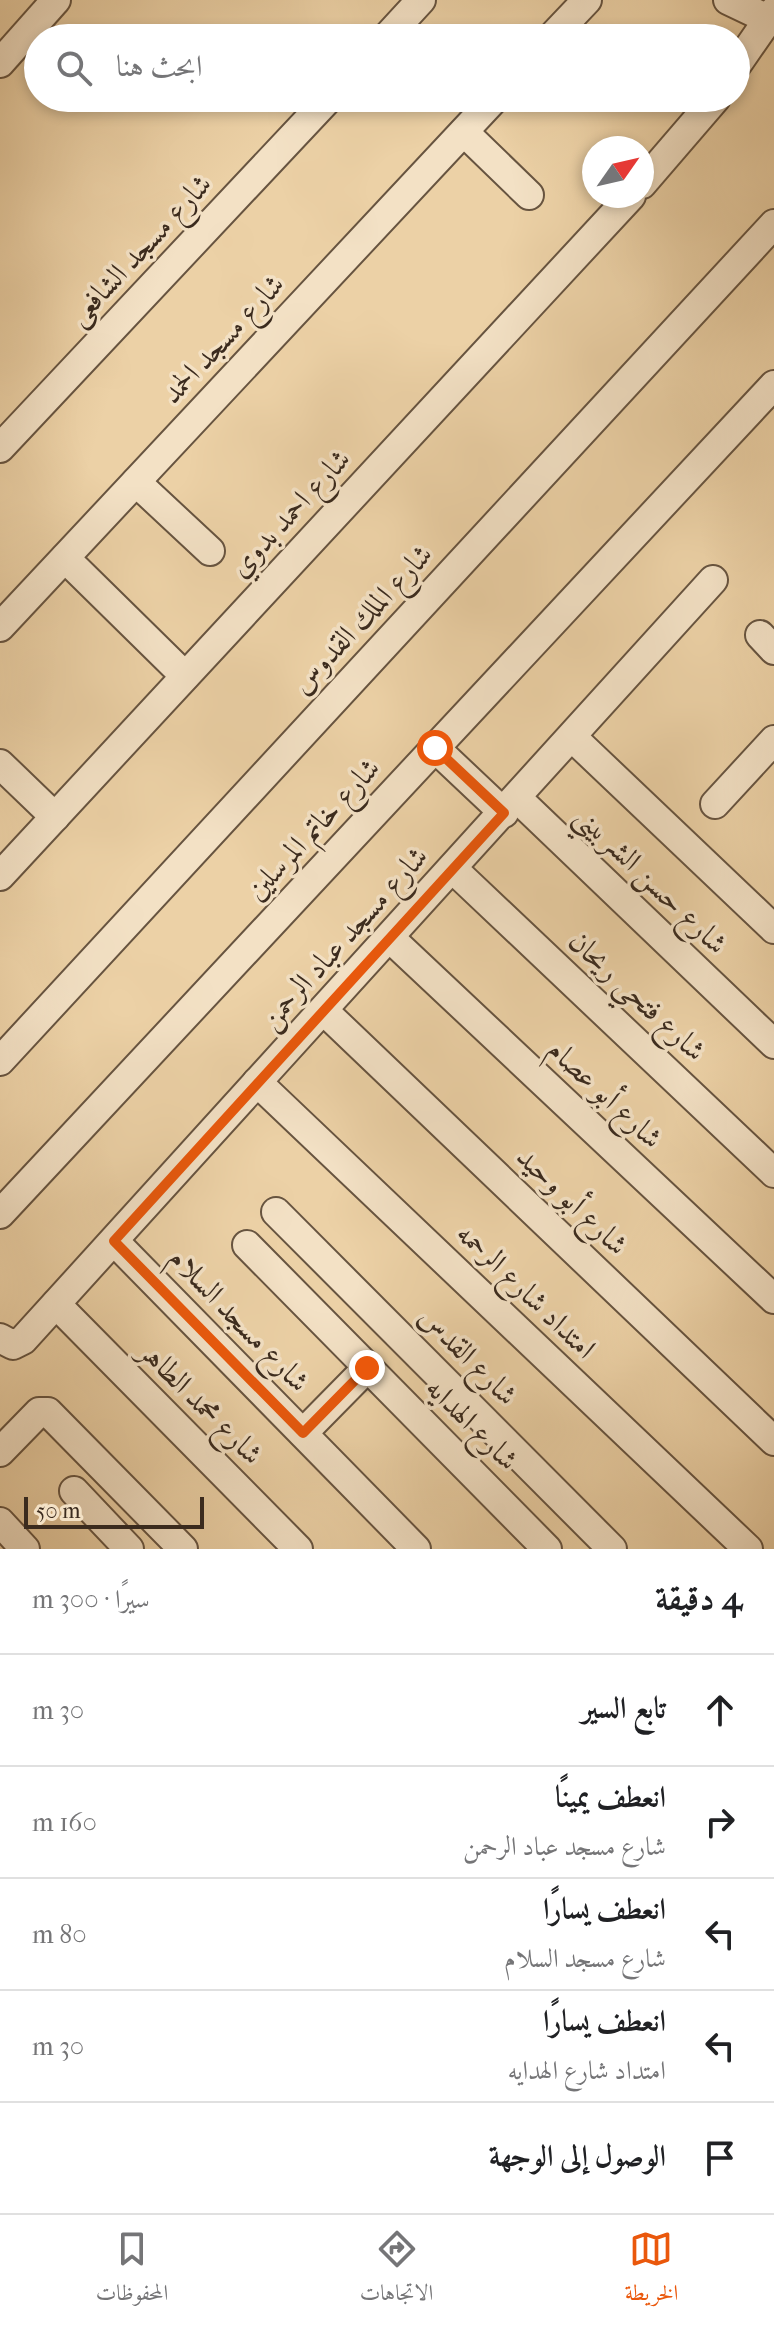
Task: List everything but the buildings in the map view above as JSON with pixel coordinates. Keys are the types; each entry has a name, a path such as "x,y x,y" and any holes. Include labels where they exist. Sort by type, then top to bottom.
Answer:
{"street":[{"path":"35,24 56,0"},
{"path":"399,24 421,0"},
{"path":"564,24 587,0"},
{"path":"728,0 772,17 750,47"},
{"path":"0,63 24,36"},
{"name":"شارع مسجد الشافعى","path":"0,448 316,112"},
{"name":"شارع مسجد الحمد","path":"0,627 482,112"},
{"path":"654,170 704,112"},
{"path":"464,132 529,195"},
{"name":"شارع احمد بدوي","path":"0,876 620,208"},
{"name":"شارع الملك القدوس","path":"0,1061 774,224"},
{"name":"شارع خاتم المرسلين","path":"0,1214 774,385"},
{"path":"136,482 210,551"},
{"path":"65,558 185,676"},
{"name":"شارع مسجد عباد الرحمن","path":"12,1339 56,1304 713,580"},
{"path":"572,737 774,929"},
{"path":"715,804 774,740"},
{"name":"شارع حسن الشربيني","path":"435,748 510,806 774,1044"},
{"path":"0,764 55,817"},
{"name":"شارع فتحي ريحان","path":"453,869 774,1173"},
{"name":"شارع أبو عصام","path":"390,938 774,1299"},
{"name":"شارع أبو وحيد","path":"324,1011 774,1441"},
{"name":"امتداد شارع الرحمه","path":"257,1082 748,1549"},
{"name":"شارع القدس","path":"276,1212 612,1549"},
{"name":"شارع مسجد السلام","path":"114,1241 416,1549"},
{"name":"شارع الهدايه","path":"247,1245 547,1549"},
{"name":"شارع محمد الطاهر","path":"56,1304 298,1549"},
{"path":"303,1433 367,1368"},
{"path":"0,1452 39,1412 52,1415 183,1549"},
{"path":"74,1491 129,1549"},
{"path":"0,1522 25,1549"}],"route":[{"path":"367,1368 303,1433 114,1241 504,813 435,748"}]}
